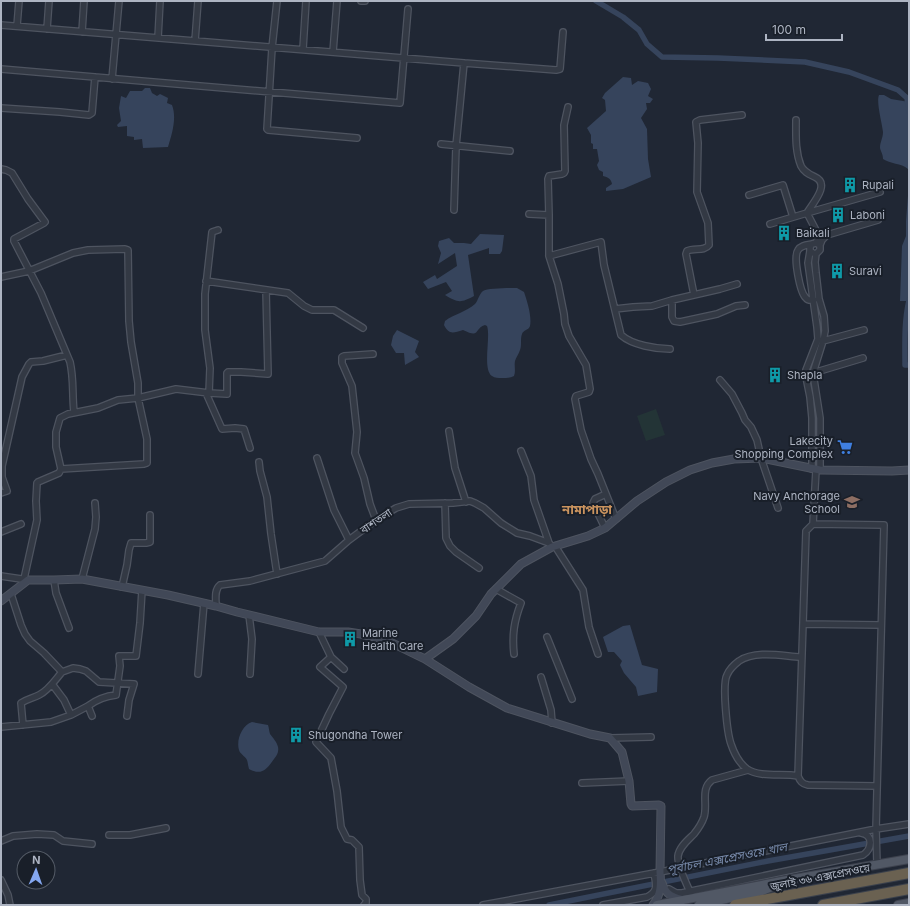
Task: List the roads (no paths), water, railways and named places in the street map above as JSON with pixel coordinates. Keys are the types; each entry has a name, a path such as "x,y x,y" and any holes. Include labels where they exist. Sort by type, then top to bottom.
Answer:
{"highway":[{"name":"জুলাই ৩৬ এক্সপ্রেসওয়ে","path":"735,905 909,873"},
{"path":"823,905 909,889"}],"main road":[{"path":"658,902 683,900 909,859"},
{"path":"699,905 762,891 782,881"},
{"path":"898,905 909,903"}],"street":[{"path":"18,26 19,1"},
{"path":"47,29 49,1"},
{"path":"82,32 84,1"},
{"path":"112,79 119,1"},
{"path":"158,38 160,1"},
{"path":"195,41 198,1"},
{"path":"277,1 272,48 268,130 357,138"},
{"path":"303,49 306,1"},
{"path":"333,52 337,1"},
{"path":"1,69 400,103 408,9"},
{"path":"1,25 272,48 303,49 464,64 556,70 560,68 564,32"},
{"path":"454,210 456,146 464,64"},
{"path":"1,108 89,115 92,112 94,77"},
{"path":"568,108 564,125 565,171 562,174 549,176 548,179 549,256 558,284 564,314 564,324 569,336 586,365 590,389 589,392 576,396 575,399 581,430 591,460 616,519"},
{"path":"694,295 686,254 687,251 691,249 705,249 708,248 709,245 708,223 697,192 698,143 696,122 700,120 742,115"},
{"path":"796,120 796,143 798,156 802,167 807,173 820,181 822,186 821,191 807,213"},
{"path":"441,144 510,152"},
{"path":"1,169 12,173 28,199 45,222 14,239 14,241 41,293 70,362 73,374 74,412"},
{"path":"749,195 784,185 793,217"},
{"path":"770,224 880,192"},
{"path":"807,213 819,236 816,244"},
{"path":"529,214 549,215"},
{"path":"816,470 810,397 806,382 806,370 818,339 808,263 810,247 822,240 827,235 878,220"},
{"path":"218,230 212,232 205,294 205,330 210,368 208,393 222,429 244,429 250,448"},
{"path":"549,256 600,242 621,335 625,339 640,344 662,349 670,349"},
{"path":"816,244 820,250 816,254 815,262 819,300 824,316 825,331 813,373 820,418 813,524 806,531 798,776 799,780 803,784 808,785 877,786"},
{"path":"816,244 804,245 798,250 796,267 804,297 808,300 819,300"},
{"path":"1,277 29,271 73,253 88,250 128,250 129,321 138,383 138,398 147,439 147,463 61,469"},
{"path":"810,251 816,254"},
{"path":"206,281 288,293 304,306 312,310 334,310 363,328"},
{"path":"615,309 652,306 738,284"},
{"path":"1,601 26,580 37,520 36,501 38,483 59,473 61,469 56,447 56,432 60,418 74,412 98,408 118,400 138,398 176,389 208,393 228,393 228,372 268,374 266,290"},
{"path":"672,300 672,317 674,321 680,322 718,314 736,306 745,305"},
{"path":"823,341 864,330"},
{"path":"372,354 344,356 342,357 342,363 352,386 357,432 355,453 376,520"},
{"path":"1,493 7,491 2,476 2,466 22,377 30,362 67,356"},
{"path":"810,358 817,360"},
{"path":"813,373 863,358"},
{"path":"720,380 732,394 757,440 761,458 778,508"},
{"path":"810,397 816,396"},
{"path":"812,418 820,418"},
{"path":"449,432 455,468 466,502"},
{"path":"521,451 531,476 534,500 552,545 583,590 589,627 598,654"},
{"path":"317,458 334,510 349,540"},
{"path":"425,659 453,639 476,616 491,594 521,564 552,545 588,536 605,528 637,501 666,482 690,470 712,463 734,459 761,458 816,470 909,470"},
{"path":"259,462 267,497 277,574"},
{"path":"605,528 593,504 595,499 606,494"},
{"path":"82,579 95,529 95,503"},
{"path":"445,503 446,538 450,546 479,568"},
{"name":"বাশতলা","path":"216,606 216,591 220,585 250,581 325,561 349,540 376,520 396,508 409,504 475,503 517,533 530,536 552,545"},
{"path":"122,586 131,543 150,542 150,515"},
{"path":"1,532 21,524"},
{"path":"813,524 884,525 876,829 877,864"},
{"path":"1,576 26,580 82,579 204,603 319,632 348,632 386,640 425,659 469,687 507,708 590,734 610,738 652,737"},
{"path":"54,580 56,593 69,628"},
{"path":"496,589 521,604 514,629 514,654"},
{"path":"1,727 51,722 71,715 94,701 116,695 120,666 119,656 136,656 142,590"},
{"path":"11,594 25,634 30,641 62,672"},
{"path":"198,674 204,603"},
{"path":"249,615 252,640 250,674"},
{"path":"802,624 882,625"},
{"path":"319,632 331,657 344,669"},
{"path":"547,637 572,699"},
{"path":"798,776 792,774 759,774 748,770 740,763 730,742 724,692 727,675 740,660 752,655 760,654 801,657"},
{"path":"331,657 320,667 343,687 316,742 331,758 337,791 341,827 347,839 352,840 360,847 360,880 362,895 366,899 366,903 364,905"},
{"path":"23,725 21,703 24,700 40,695 62,672 74,668 86,671 99,682 134,684 129,700 127,716"},
{"path":"541,677 551,710 552,722"},
{"path":"52,684 64,700 71,715"},
{"path":"88,706 92,716"},
{"path":"602,905 652,894 655,890 657,872 660,806 632,806 629,781 622,752 610,738"},
{"path":"693,898 680,868 678,855 680,849 696,832 704,817 706,788 708,783 712,780 748,770"},
{"path":"582,783 629,781"},
{"path":"483,905 876,829 909,824"},
{"path":"110,835 130,835 166,828"},
{"path":"669,892 682,893 863,855 867,852 870,839 866,834 858,833"},
{"path":"1,841 13,836 37,834 54,836 63,841 92,844"},
{"path":"657,872 664,890 683,900"},
{"path":"1,880 8,895 10,905"},
{"path":"653,905 658,902 661,881"}],"water":[{"path":"623,77 631,78 632,85 638,81 648,83 651,89 648,96 653,99 650,103 646,103 647,109 641,118 647,129 648,159 651,177 623,189 606,191 606,188 612,184 612,182 609,178 603,176 603,172 599,170 597,165 599,161 597,149 593,149 591,135 587,128 606,111 605,100 602,98 605,93"},
{"path":"145,88 150,88 152,93 157,96 160,94 168,98 167,103 172,105 174,121 168,147 143,148 142,139 134,140 134,137 127,136 127,126 118,127 117,125 121,121 119,108 121,96 126,98 130,91 142,91"},
{"path":"879,95 909,102 909,182 908,169 883,159 880,148 883,132 878,98"},
{"path":"909,183 909,301 900,301 902,246 906,236"},
{"path":"480,234 504,235 502,251 500,254 489,254 489,248 468,255 474,296 463,301 453,300 445,295 452,291 446,282 428,289 423,282 435,275 437,279 457,266 455,253 438,264 441,253 438,246 439,241 449,238 454,243 471,244"},
{"path":"517,288 524,292 530,313 530,326 522,334 521,348 515,361 514,376 495,378 489,372 488,367 487,326 482,326 477,332 472,333 463,330 450,332 444,325 445,321 475,304 483,291"},
{"path":"397,330 419,341 415,352 419,357 405,365 404,353 396,353 391,345 393,336"},
{"path":"630,625 642,665 658,669 657,692 638,696 636,687 624,673 620,665 622,661 614,652 608,652 603,637 623,626"},
{"path":"252,722 268,725 270,734 278,747 278,752 275,758 269,766 261,772 249,769 247,760 238,746 239,738 245,726"}],"waterway":[{"path":"596,1 623,17 639,30 647,44 662,57 805,62 849,72 898,90 907,98 909,112"},
{"path":"909,300 907,308 905,349 905,365 909,365"},
{"name":"পূর্বাচল এক্সপ্রেসওয়ে খাল","path":"549,905 768,861 909,836"}],"place":[{"name":"Rupali","path":"850,185"},
{"name":"Laboni","path":"838,215"},
{"name":"Baikali","path":"784,233"},
{"name":"Suravi","path":"837,271"},
{"name":"Shapla","path":"775,375"},
{"name":"Lakecity Shopping Complex","path":"845,447"},
{"name":"Navy Anchorage School","path":"852,502"},
{"name":"Marine Health Care","path":"350,639"},
{"name":"Shugondha Tower","path":"296,735"}],"district":[{"name":"নামাপাড়া","path":"587,509"}]}
